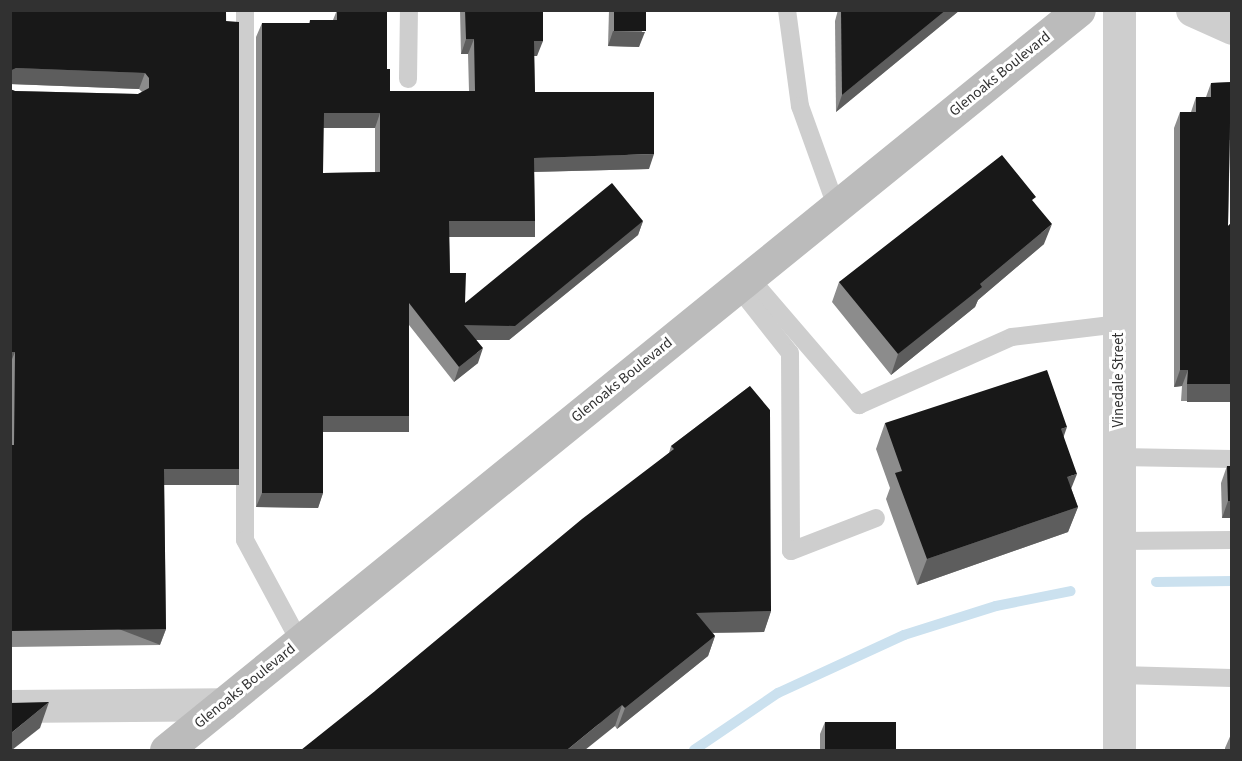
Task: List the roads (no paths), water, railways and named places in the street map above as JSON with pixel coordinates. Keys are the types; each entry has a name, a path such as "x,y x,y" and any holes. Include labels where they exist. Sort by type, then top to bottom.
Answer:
{"main road":[{"name":"Glenoaks Boulevard","path":"166,750 1079,10"}],"street":[{"name":"Vinedale Street","path":"1119,10 1119,750"},
{"path":"1192,10 1232,28"},
{"path":"10,706 223,704"}],"lane":[{"path":"245,10 245,540 300,642"},
{"path":"408,10 408,80"},
{"path":"787,10 800,106 836,207"},
{"path":"743,281 859,405 1012,338 1119,324"},
{"path":"743,281 790,353 790,551 876,518"},
{"path":"1119,457 1232,459"},
{"path":"1119,541 1232,540"},
{"path":"1119,675 1232,678"}],"waterway":[{"path":"1156,582 1232,581"},
{"path":"694,750 778,693 904,635 996,606 1071,591"}]}
